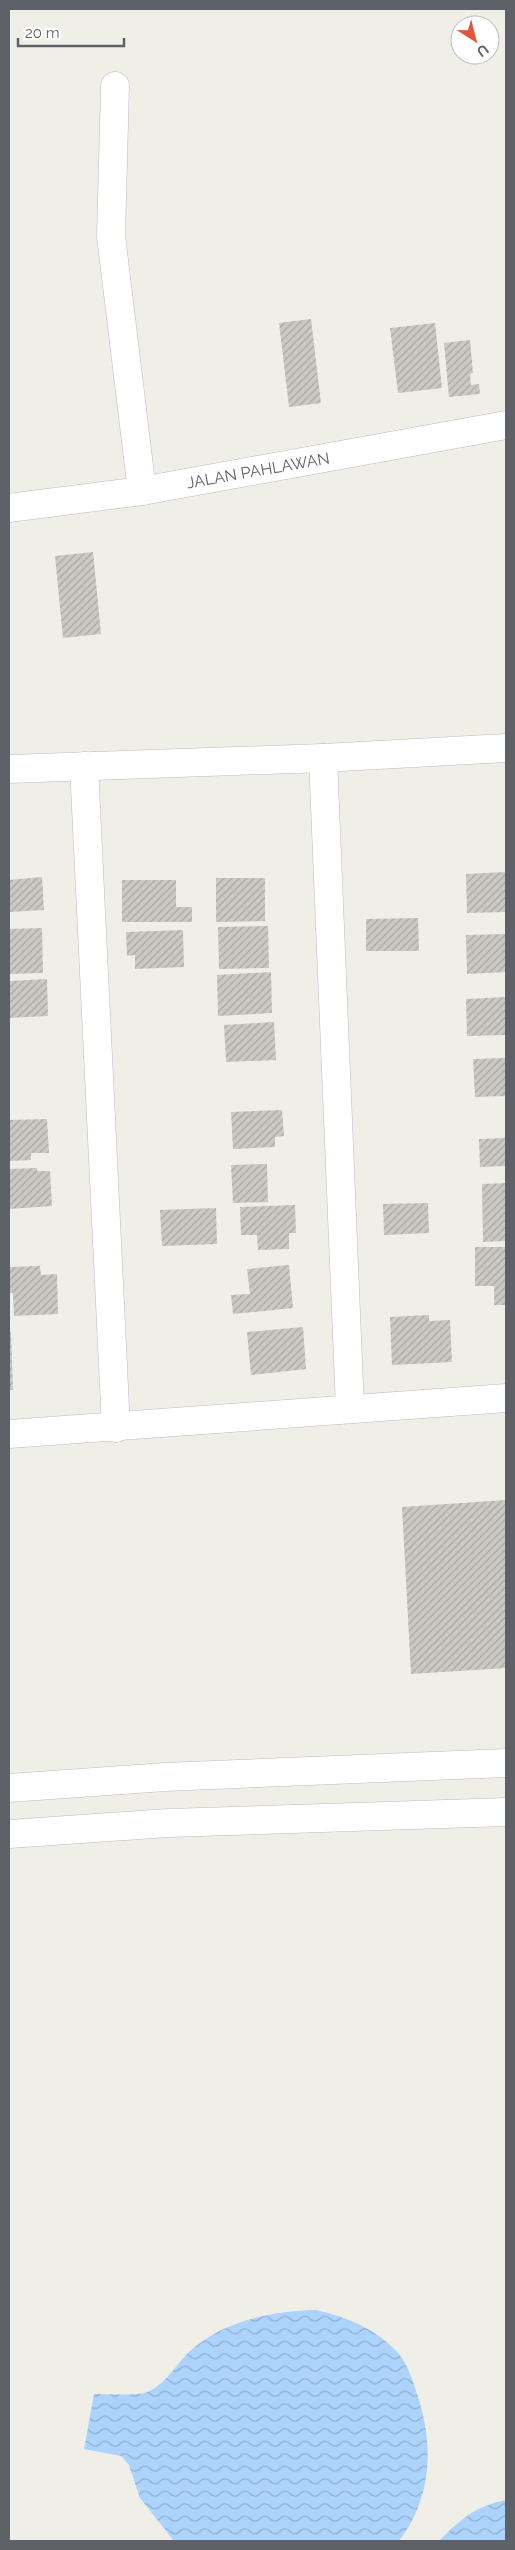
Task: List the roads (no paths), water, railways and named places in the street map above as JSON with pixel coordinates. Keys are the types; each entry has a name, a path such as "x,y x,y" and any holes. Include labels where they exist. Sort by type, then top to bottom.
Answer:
{"street":[{"path":"115,86 111,236 142,492"},
{"name":"JALAN PAHLAWAN","path":"9,508 142,492 506,425"},
{"path":"9,769 323,758 506,748"},
{"path":"323,758 350,1408"},
{"path":"84,766 116,1428"},
{"path":"9,1434 116,1428 350,1408 506,1398"},
{"path":"9,1788 165,1777 506,1763"},
{"path":"9,1834 168,1823 506,1812"}],"water":[{"path":"316,2310 361,2325 381,2337 399,2354 408,2370 424,2418 428,2455 423,2491 410,2525 399,2541 174,2541 140,2498 129,2465 121,2456 84,2449 94,2394 147,2392 159,2385 188,2353 216,2333 248,2320 265,2316"},
{"path":"506,2500 506,2541 439,2541 469,2514"}]}
